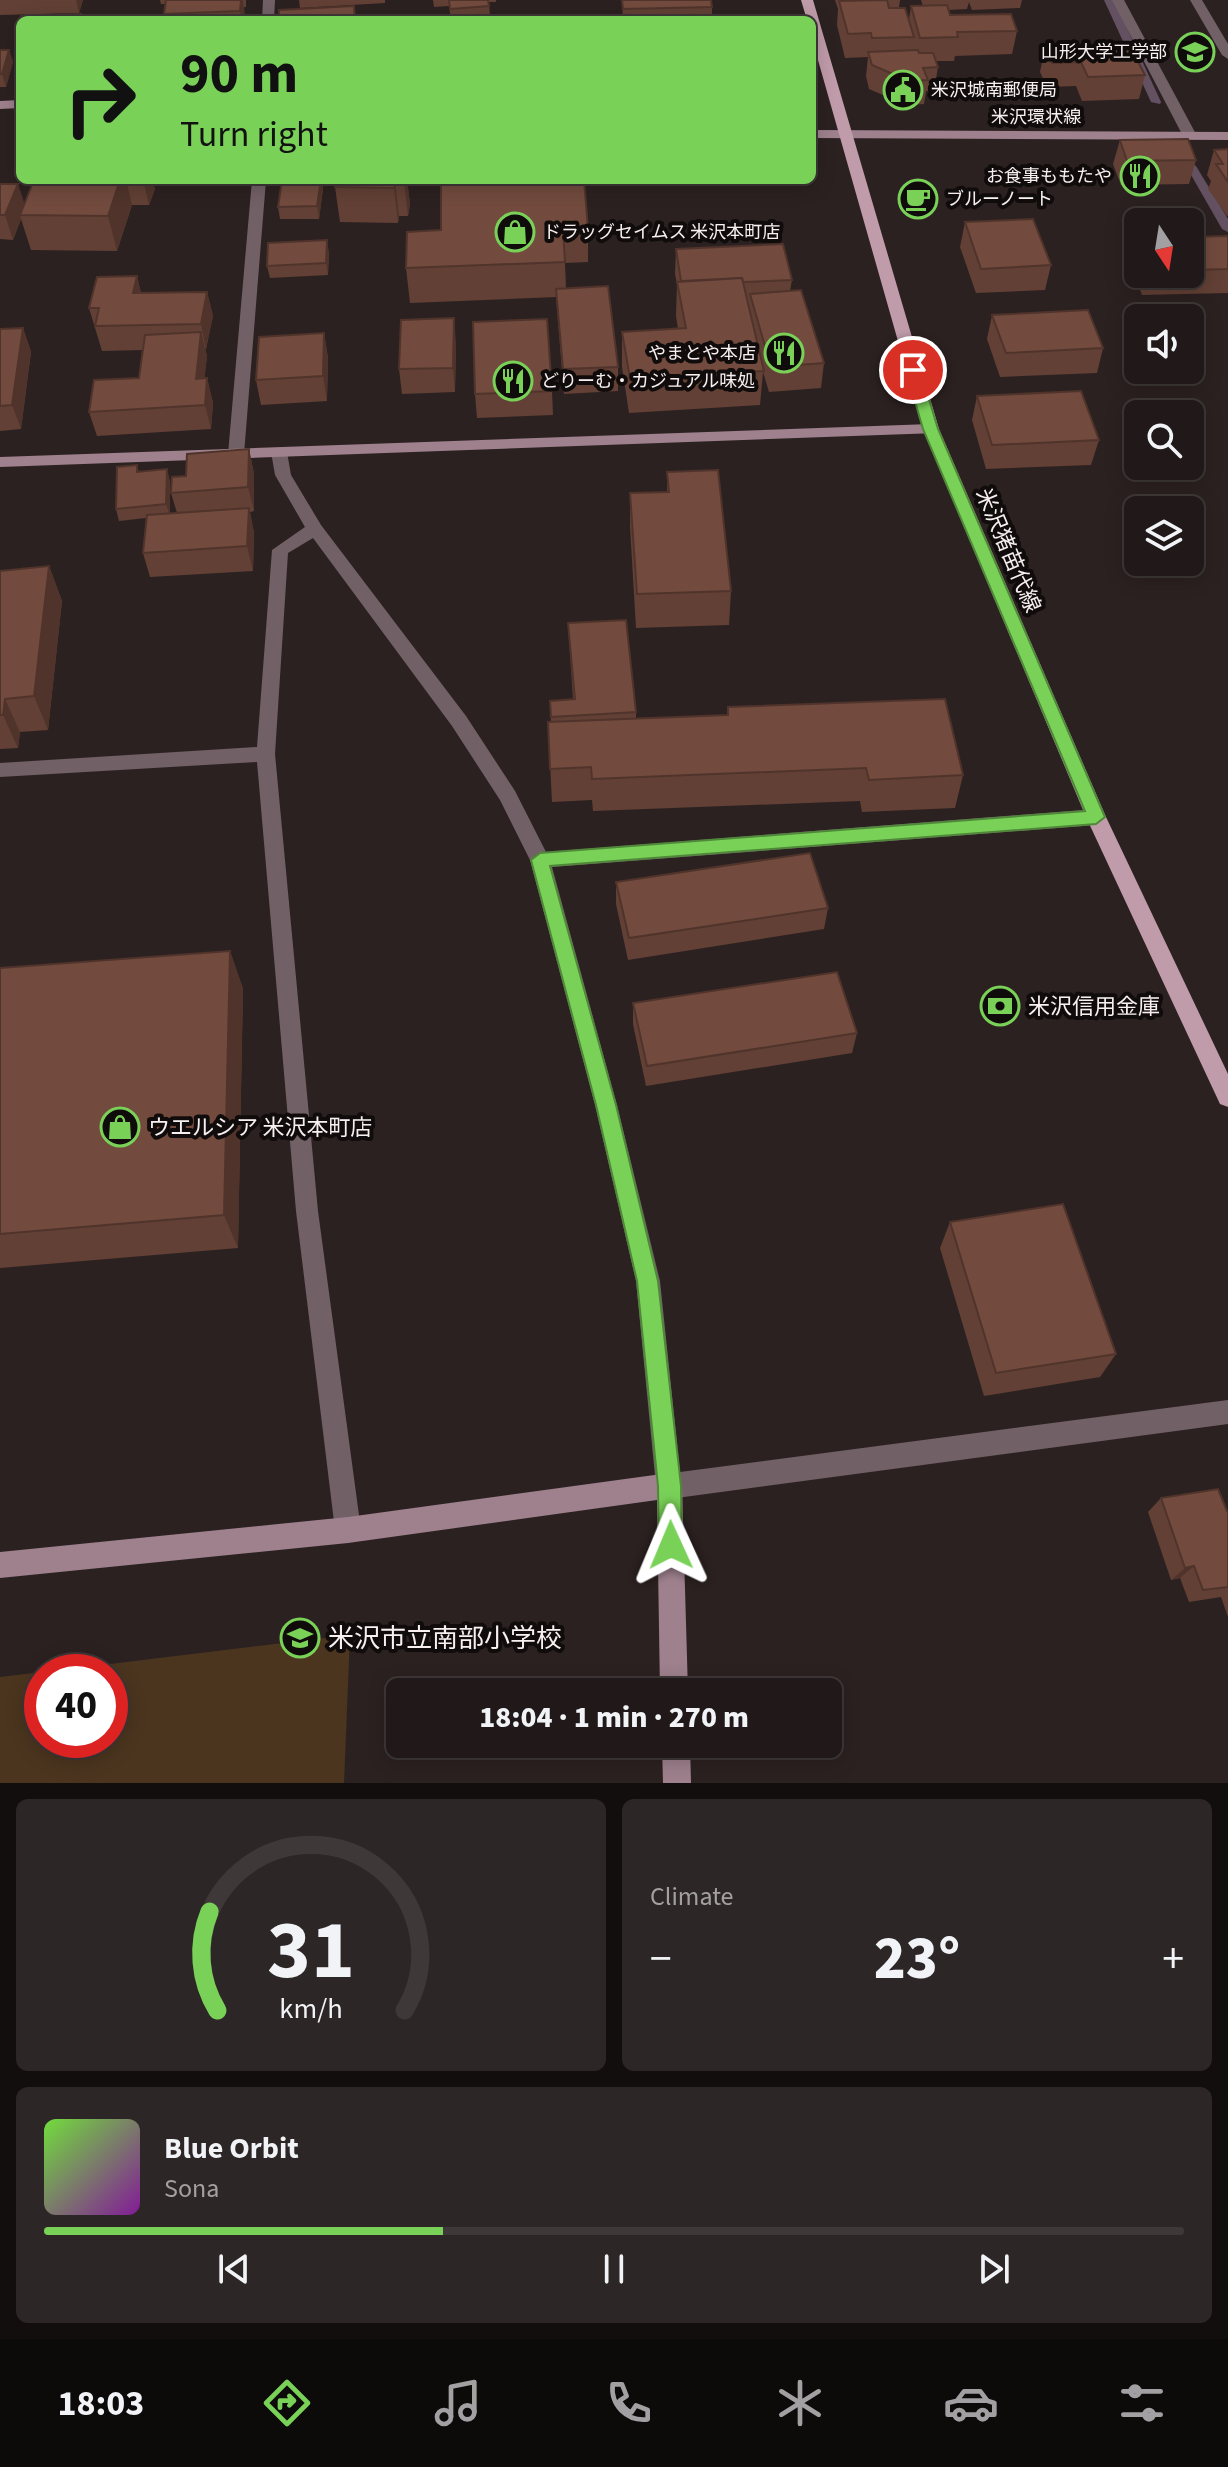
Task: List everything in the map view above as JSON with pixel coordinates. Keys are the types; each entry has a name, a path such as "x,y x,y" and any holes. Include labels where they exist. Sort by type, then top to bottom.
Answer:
{"main road":[{"name":"米沢猪苗代線","path":"816,34 931,429 1096,817 1228,1097"}],"street":[{"path":"1118,0 1190,136"},
{"path":"1196,0 1228,55"},
{"name":"米沢環状線","path":"816,134 1228,136"},
{"path":"236,454 259,184"},
{"path":"0,462 931,429"},
{"path":"279,452 283,475 315,529 459,721 508,796 540,860 606,1105 648,1281 669,1486 674,1678"},
{"path":"315,529 280,550 266,754 307,1211 348,1530"},
{"path":"0,770 266,754"},
{"path":"540,860 1096,817"},
{"path":"0,1565 348,1530 1228,1412"},
{"path":"676,1758 677,1783"}],"shaded area":[{"path":"350,1635 344,1783 0,1783 0,1677 24,1674 24,1758 128,1758 128,1662"}],"building":[{"path":"166,0 241,0 240,11 164,14"},
{"path":"449,0 488,0 489,6 450,9"},
{"path":"622,0 711,0 712,7 623,9"},
{"path":"887,0 889,8 905,8 914,37 872,38 871,33 848,34 839,1"},
{"path":"947,5 950,15 1011,14 1017,31 957,32 958,37 920,38 911,6"},
{"path":"354,6 355,16 279,16 279,10"},
{"path":"81,14 81,16 21,16"},
{"path":"1092,46 1094,51 1132,50 1145,75 1088,77 1081,62 1052,63 1045,48"},
{"path":"0,50 9,50 2,74 0,74"},
{"path":"918,50 919,53 933,53 938,67 923,68 928,80 909,81 872,65 868,52"},
{"path":"1188,139 1196,160 1127,161 1120,140"},
{"path":"1228,149 1228,182 1216,164 1223,164 1214,150"},
{"path":"0,184 18,184 5,215 0,215"},
{"path":"32,184 119,184 108,216 20,215"},
{"path":"281,184 320,184 317,206 278,207"},
{"path":"336,184 395,184 394,188 335,187"},
{"name":"ドラッグセイムス 米沢本町店","path":"441,184 584,184 588,228 563,229 565,262 406,268 407,232 441,230"},
{"path":"1033,219 1051,265 981,269 965,222"},
{"path":"1228,236 1228,269 1204,270 1204,237"},
{"path":"327,240 326,263 267,266 268,243"},
{"path":"783,244 792,280 743,282 742,278 681,281 676,249"},
{"path":"137,276 133,293 207,292 201,324 95,326 99,308 89,308 97,277"},
{"path":"742,278 764,371 630,378 622,332 686,328 677,282"},
{"path":"608,286 618,367 563,369 556,289"},
{"path":"801,290 824,363 771,367 750,294"},
{"path":"1088,310 1103,348 1006,353 992,315"},
{"path":"454,318 453,368 399,369 401,320"},
{"name":"どりーむ・カジュアル味処","path":"547,319 552,391 475,394 473,322"},
{"path":"23,328 12,405 0,406 0,329"},
{"path":"201,332 196,379 207,378 205,405 89,412 94,380 139,378 145,335"},
{"path":"324,333 323,376 256,380 259,337"},
{"path":"1081,391 1099,440 992,445 977,396"},
{"path":"249,449 248,487 171,493 172,477 186,476 187,454"},
{"path":"137,465 137,472 167,469 166,504 116,509 117,467"},
{"path":"718,470 731,591 637,594 630,493 669,492 667,472"},
{"path":"249,508 247,546 143,553 147,515"},
{"path":"49,566 34,696 5,699 3,715 0,715 0,571"},
{"path":"626,620 636,712 551,717 550,701 575,699 568,623"},
{"path":"945,699 963,775 869,780 866,768 592,779 591,767 550,769 548,722 728,715 728,707"},
{"path":"810,853 828,908 629,938 616,882"},
{"name":"ウエルシア 米沢本町店","path":"230,951 224,1215 0,1234 0,968"},
{"path":"837,972 857,1033 647,1066 633,1003"},
{"path":"1063,1204 1116,1354 996,1373 950,1222"},
{"path":"1218,1489 1228,1511 1228,1587 1203,1590 1194,1566 1185,1568 1161,1498"}],"waterway":[{"path":"1109,0 1156,102"},
{"path":"1191,166 1228,229"}],"place":[{"name":"山形大学工学部","path":"1195,52"},
{"name":"米沢城南郵便局","path":"903,90"},
{"name":"お食事ももたや","path":"1140,176"},
{"name":"ブルーノート","path":"918,199"},
{"name":"ドラッグセイムス 米沢本町店","path":"515,232"},
{"name":"やまとや本店","path":"784,353"},
{"name":"どりーむ・カジュアル味処","path":"513,381"},
{"name":"米沢信用金庫","path":"1000,1006"},
{"name":"ウエルシア 米沢本町店","path":"120,1127"},
{"name":"米沢市立南部小学校","path":"300,1638"}],"route":[{"path":"671,1545 669,1486 648,1281 606,1105 540,860 1096,817 931,429 913,370"}]}
